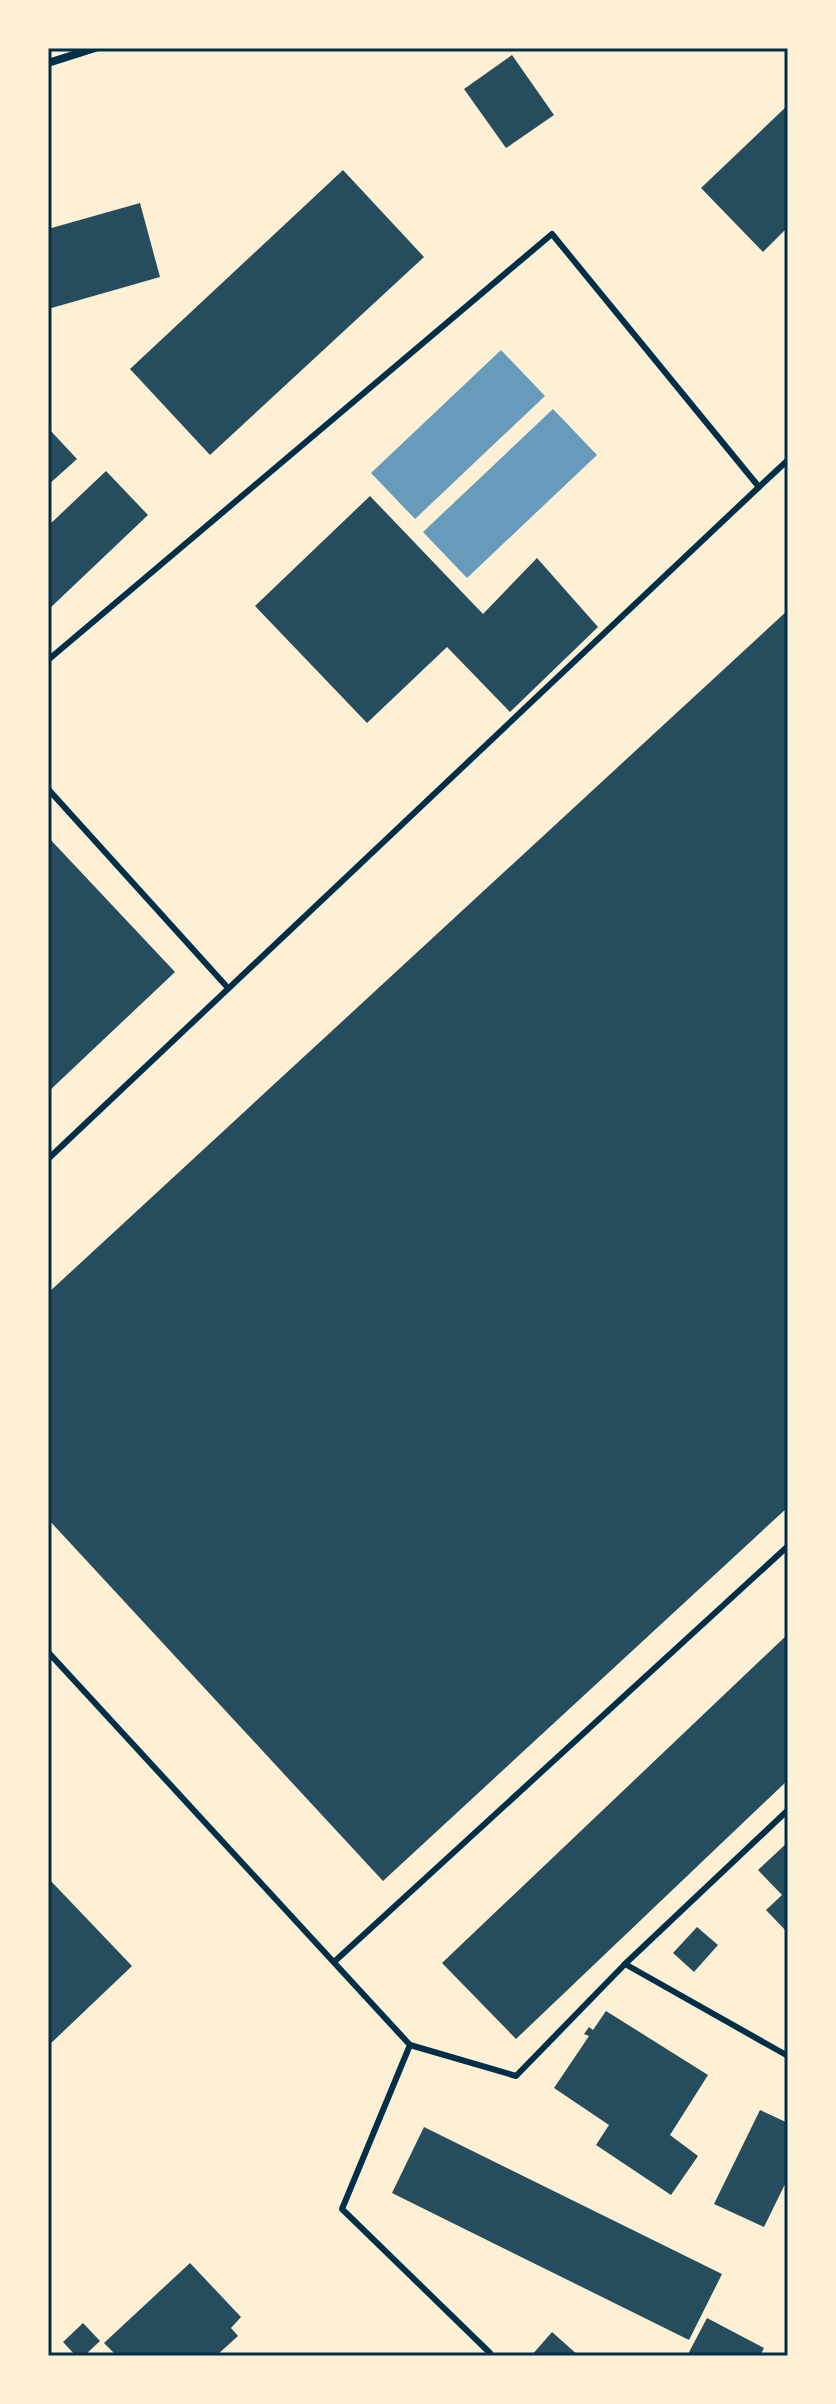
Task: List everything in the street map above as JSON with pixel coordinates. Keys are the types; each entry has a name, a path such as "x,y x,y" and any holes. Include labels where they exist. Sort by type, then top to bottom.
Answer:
{"street":[{"path":"48,63 95,48"}],"lane":[{"path":"48,660 552,234 759,487"},
{"path":"48,1159 788,460"},
{"path":"48,789 228,988"},
{"path":"334,1962 788,1546"},
{"path":"48,1652 410,2045 516,2076 625,1964 788,1810"},
{"path":"625,1964 788,2056"},
{"path":"410,2045 342,2209 490,2356"}],"water":[{"path":"501,350 545,396 415,519 371,473"},
{"path":"553,409 597,455 467,578 423,532"}],"building":[{"path":"512,55 554,115 506,148 464,89"},
{"path":"788,105 788,227 763,252 701,188"},
{"path":"343,170 424,257 210,455 130,369"},
{"path":"140,203 160,277 48,309 48,229"},
{"path":"48,428 77,459 48,485"},
{"path":"106,471 148,515 48,610 48,526"},
{"path":"370,496 483,614 537,558 598,627 510,712 447,647 367,723 255,606"},
{"path":"788,610 788,1507 383,1881 48,1519 48,1293"},
{"path":"48,837 175,972 48,1092"},
{"path":"788,1634 788,1780 516,2039 442,1963"},
{"path":"788,1842 788,1933 766,1910 782,1895 758,1870"},
{"path":"48,1878 132,1966 48,2046"},
{"path":"697,1927 718,1945 694,1972 673,1953"},
{"path":"606,2011 708,2075 670,2135 698,2156 671,2195 596,2145 609,2125 554,2088 589,2036 584,2034 589,2027 593,2030"},
{"path":"760,2110 788,2123 788,2178 764,2227 714,2204"},
{"path":"424,2127 722,2274 689,2340 392,2193"},
{"path":"190,2263 241,2317 231,2328 238,2336 216,2356 117,2356 104,2343"},
{"path":"707,2318 764,2348 760,2356 687,2356"},
{"path":"83,2323 100,2341 84,2356 76,2356 63,2342"},
{"path":"552,2332 579,2356 531,2356"}]}
